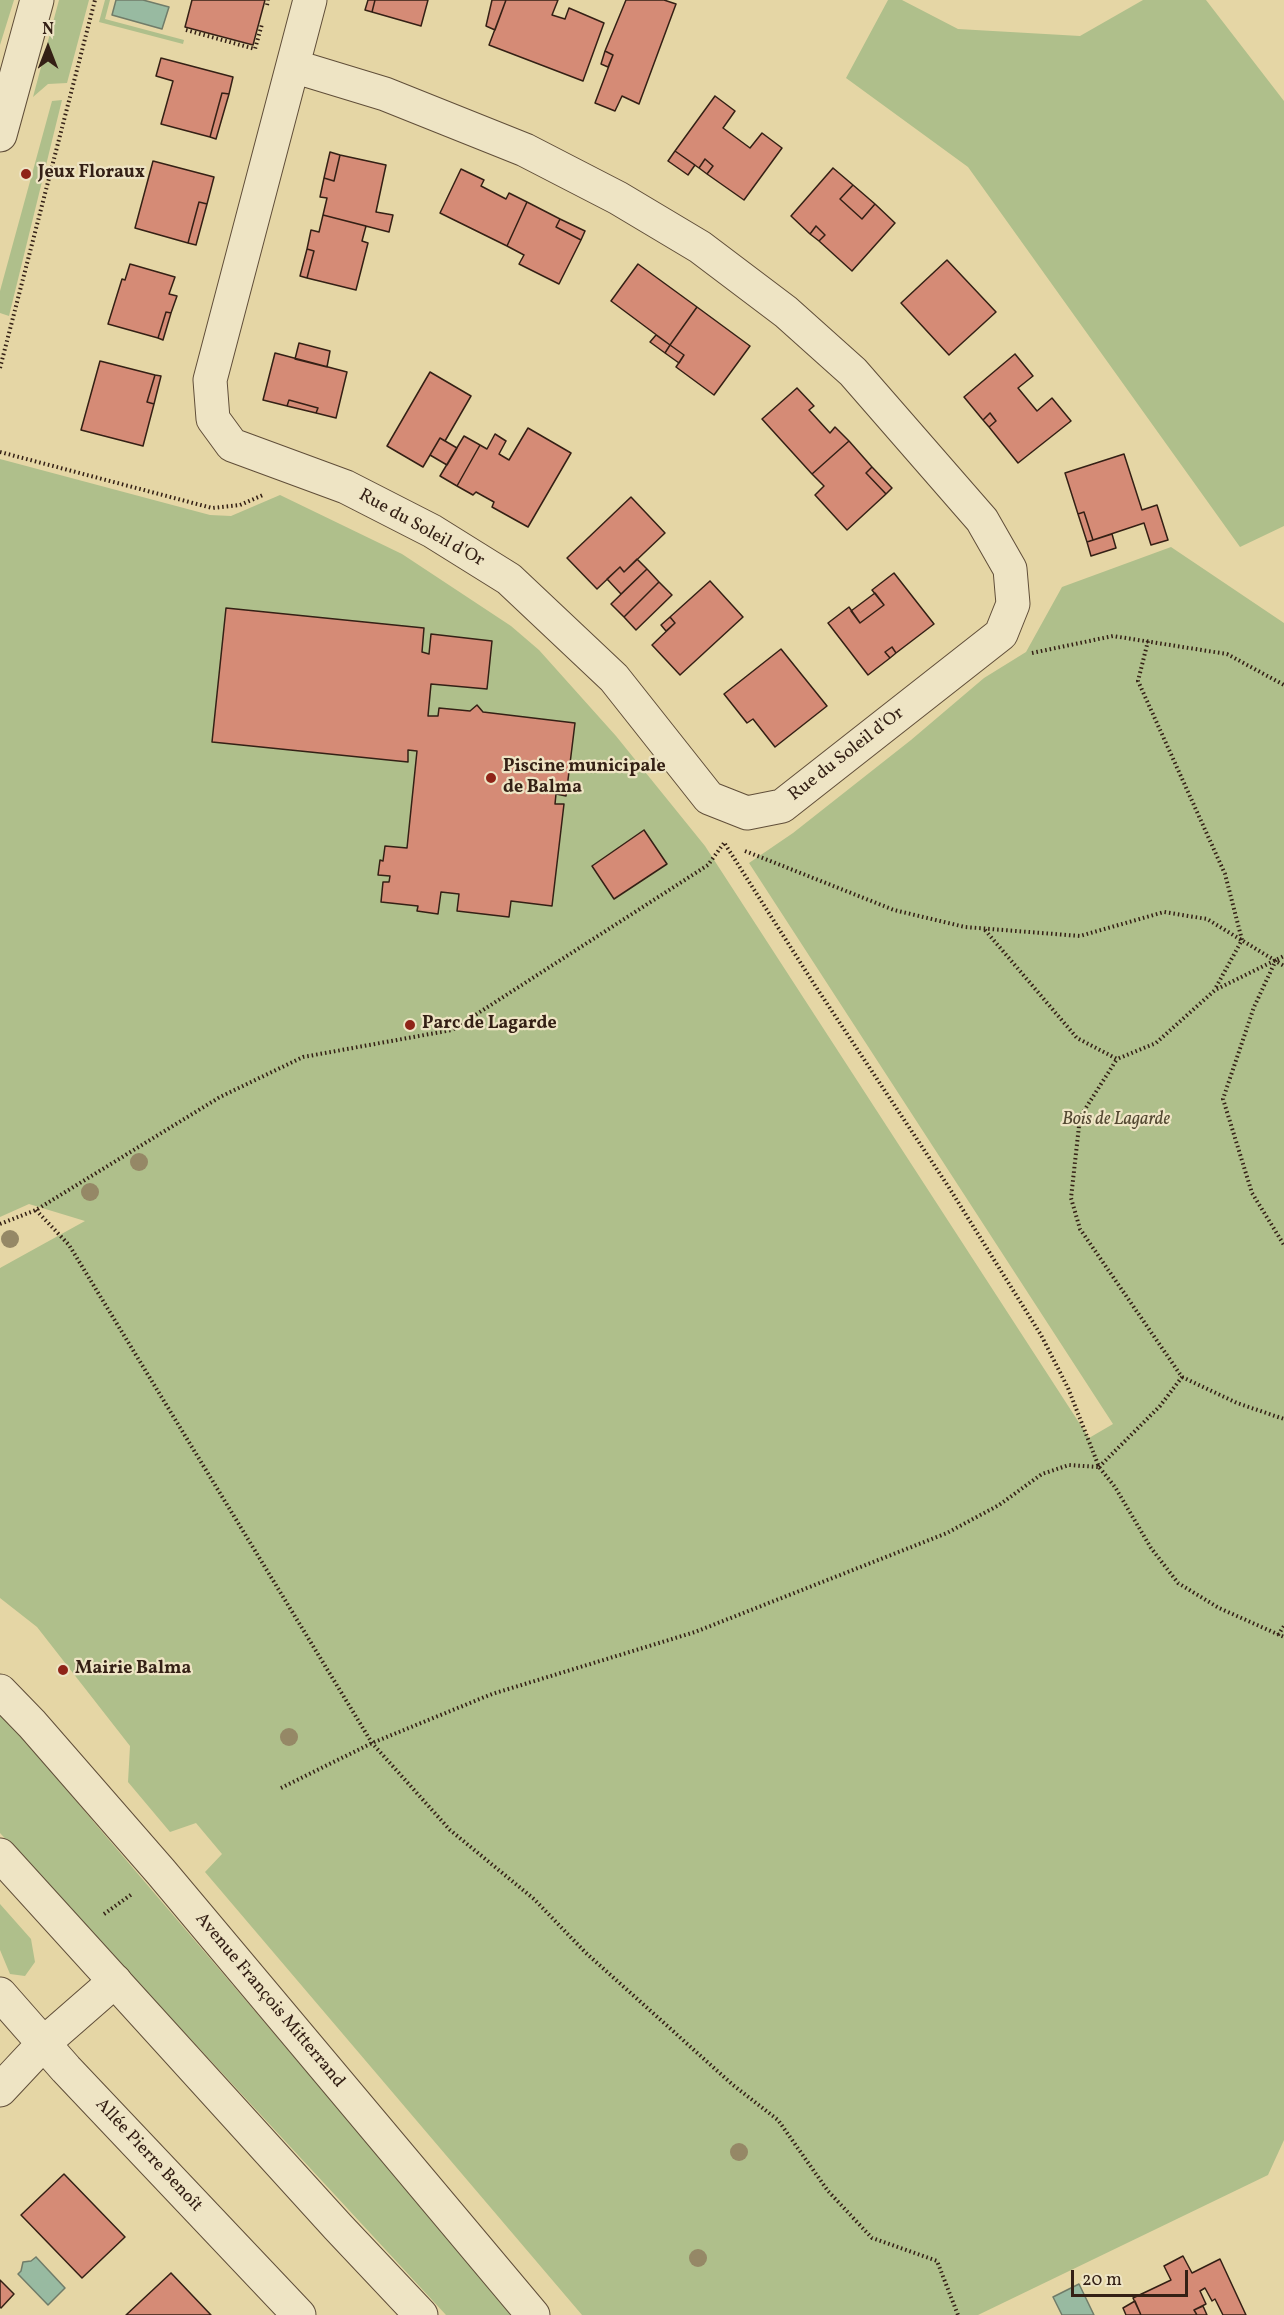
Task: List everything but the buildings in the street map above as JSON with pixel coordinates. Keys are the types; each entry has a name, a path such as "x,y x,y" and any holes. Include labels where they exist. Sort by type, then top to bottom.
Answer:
{"street":[{"path":"0,135 37,0"},
{"name":"Rue du Soleil d'Or","path":"310,0 210,380 213,419 232,445 346,487 432,531 509,579 614,678 708,798 747,813 782,806 873,732 1001,634"},
{"path":"292,66 385,94 525,150 618,198 700,247 786,312 853,372 982,520 1010,569 1013,604 1001,634"},
{"name":"Avenue François Mitterrand","path":"0,1690 161,1872 533,2315"},
{"path":"0,1855 338,2227 421,2315"},
{"path":"0,2090 44,2043 115,1981"},
{"name":"Allée Pierre Benoît","path":"0,1994 298,2315"}],"path":[{"path":"0,368 95,0"},
{"path":"186,30 255,49 262,24"},
{"path":"0,452 212,508 240,505 270,492 295,468"},
{"path":"1001,634 1033,654 1113,636 1227,654 1284,685"},
{"path":"1148,641 1138,681 1225,874 1242,940 1215,990"},
{"path":"0,1224 36,1210 220,1097 303,1058 452,1030 708,865 747,813"},
{"path":"724,843 894,910 934,921 984,930 1080,936 1164,912 1207,919 1284,966"},
{"path":"724,843 948,1186 1041,1335 1068,1388 1099,1467 1116,1487 1151,1548 1178,1583 1219,1608 1284,1637"},
{"path":"984,930 1077,1038 1117,1059"},
{"path":"1284,956 1215,990 1156,1042 1117,1059 1080,1117 1071,1197 1080,1229 1182,1377 1237,1403 1284,1419"},
{"path":"1276,960 1254,1007 1223,1099 1252,1193 1284,1245"},
{"path":"36,1210 69,1245 372,1743 450,1830 534,1899 585,1952 733,2085 778,2120 828,2191 872,2238 937,2261 958,2315"},
{"path":"281,1788 372,1743 492,1694 695,1632 936,1537 999,1505 1042,1474 1069,1465 1099,1467 1160,1406 1182,1377"},
{"path":"1278,1635 1284,1626"},
{"path":"102,1916 138,1890"}],"green space":[{"path":"0,0 14,0 0,45"},
{"path":"59,0 89,0 67,83 48,84 33,97"},
{"path":"105,0 110,0 105,19 184,40 183,44 99,22"},
{"path":"888,0 902,0 958,29 1080,36 1143,0 1206,0 1284,101 1284,526 1240,547 968,167 846,78"},
{"path":"62,100 9,316 0,313 0,291 52,101"},
{"name":"Bois de Lagarde","path":"0,459 210,515 231,516 280,495 402,554 511,626 539,650 616,736 705,846 1089,1438 1113,1424 749,863 793,833 911,740 984,678 1026,652 1062,587 1171,547 1284,623 1284,2140 1268,2175 978,2315 582,2315 205,1872 222,1854 196,1823 170,1832 128,1782 130,1746 37,1627 0,1598 0,1268 85,1221 29,1204 0,1217"},
{"path":"0,1710 514,2315 446,2315 0,1833"},
{"path":"0,1904 31,1939 35,1962 25,1976 10,1974 0,1950"}],"shaded area":[{"path":"116,0 143,0 169,7 162,29 112,15"},
{"path":"36,2257 65,2288 48,2305 18,2274 23,2262 31,2261"},
{"path":"1079,2284 1094,2315 1062,2315 1053,2297"}],"place":[{"name":"Jeux Floraux","path":"26,174"},
{"name":"Piscine municipale de Balma","path":"491,778"},
{"name":"Parc de Lagarde","path":"410,1025"},
{"name":"Mairie Balma","path":"63,1670"}]}
